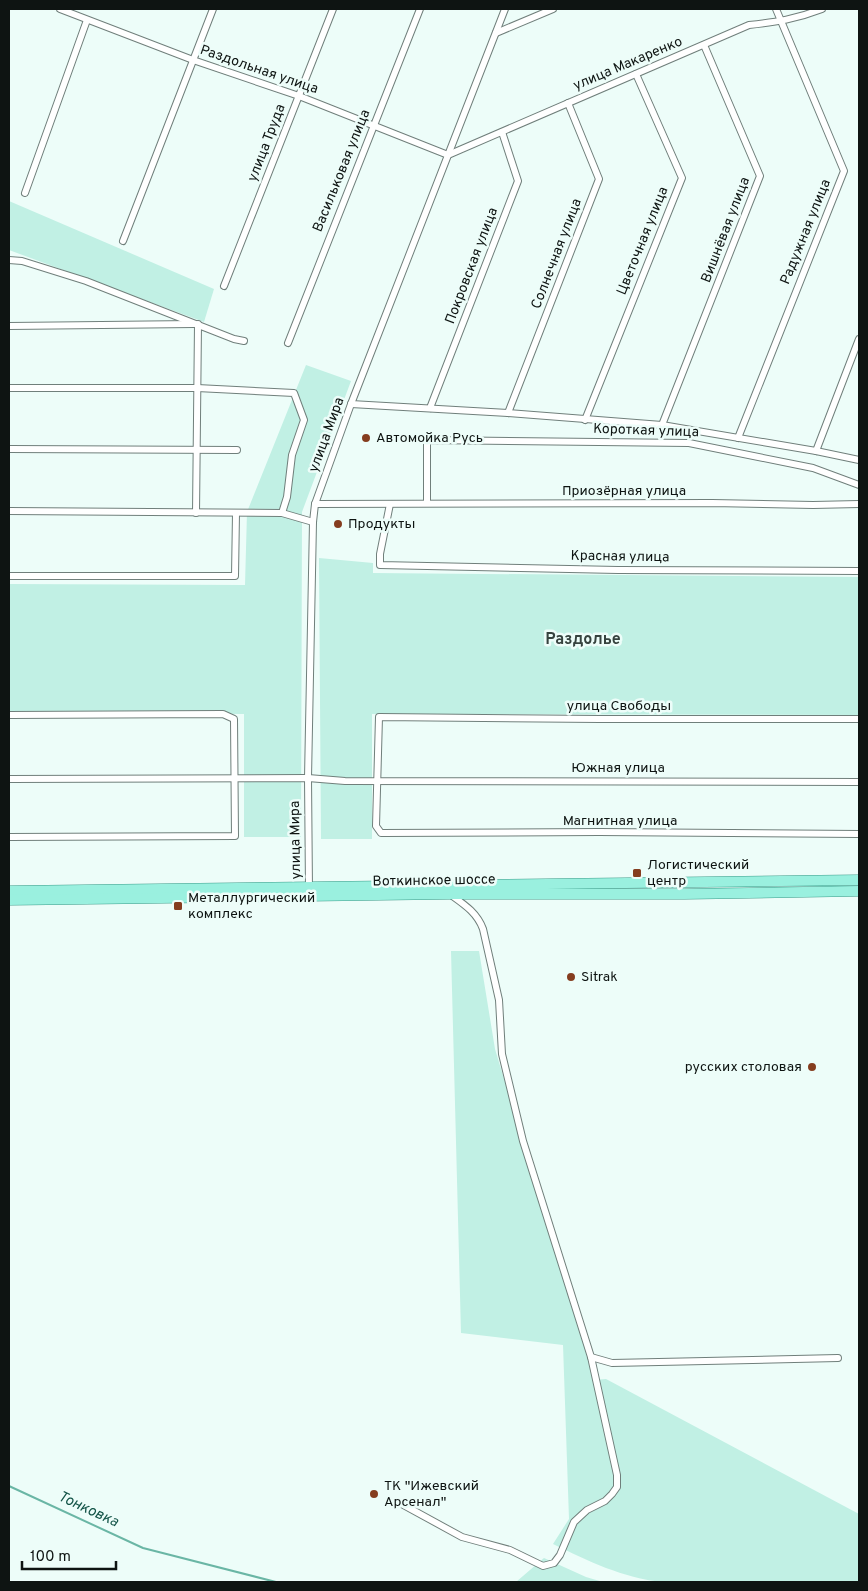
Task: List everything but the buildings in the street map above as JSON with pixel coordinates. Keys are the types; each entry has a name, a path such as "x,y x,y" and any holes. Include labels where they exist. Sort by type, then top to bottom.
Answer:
{"main road":[{"name":"Воткинское шоссе","path":"9,900 309,891 859,880"},
{"name":"Воткинское шоссе","path":"9,891 309,891 449,894 685,894 859,891"}],"street":[{"name":"Раздольная улица","path":"60,9 192,60 299,96 448,155"},
{"path":"123,240 213,9"},
{"name":"улица Труда","path":"224,286 333,9"},
{"name":"Васильковая улица","path":"288,343 420,9"},
{"name":"улица Мира","path":"309,891 308,778 313,522 315,504 351,404 506,9"},
{"path":"496,33 553,9"},
{"name":"Радужная улица","path":"738,438 844,172 776,9"},
{"name":"улица Макаренко","path":"448,155 749,25 782,22 822,9"},
{"path":"24,193 87,20"},
{"name":"Вишнёвая улица","path":"662,425 760,176 704,44"},
{"name":"Цветочная улица","path":"585,420 682,178 636,74"},
{"name":"Солнечная улица","path":"508,414 599,179 568,103"},
{"name":"Покровская улица","path":"430,408 518,181 502,132"},
{"path":"9,260 22,261 86,281 234,339 244,341"},
{"path":"9,326 198,324"},
{"path":"196,513 198,324"},
{"path":"816,451 857,350 859,339"},
{"path":"9,388 197,388 294,393 304,420 292,455 287,497 282,513"},
{"path":"351,404 662,425 859,460"},
{"name":"Короткая улица","path":"427,503 427,440 689,443 813,468 859,484"},
{"path":"9,449 237,450"},
{"name":"Приозёрная улица","path":"315,504 859,504"},
{"name":"Красная улица","path":"390,504 380,554 380,565 618,570 859,571"},
{"path":"9,511 282,513 313,522"},
{"path":"9,576 235,576 236,513"},
{"path":"9,715 223,714 234,719 234,836 9,836"},
{"name":"улица Свободы","path":"378,780 379,717 859,719"},
{"name":"Южная улица","path":"9,778 859,782"},
{"name":"Магнитная улица","path":"378,780 376,826 381,833 859,834"},
{"path":"398,1502 462,1537 510,1550 543,1566 554,1563 560,1555 574,1522 587,1510 605,1501 616,1487 617,1475 591,1357 523,1141 502,1054 499,1000 483,929 479,919 470,909 449,894"},
{"path":"591,1357 612,1364 838,1358"}],"green space":[{"path":"9,201 214,289 204,322 9,250"},
{"path":"306,365 351,381 302,512 301,837 244,837 244,714 9,713 9,584 245,585 247,512"},
{"path":"319,558 373,563 373,573 859,577 859,715 372,714 372,839 321,839"},
{"path":"451,951 479,951 495,1049 585,1347 593,1380 606,1379 859,1514 859,1582 662,1582 620,1573 553,1544 569,1519 563,1345 461,1333"},
{"path":"544,1558 586,1577 603,1582 516,1582"}],"waterway":[{"name":"Тонковка","path":"9,1486 143,1548 276,1582"}],"place":[{"name":"Автомойка Русь","path":"366,438"},
{"name":"Продукты","path":"338,524"},
{"name":"Логистический центр","path":"637,873"},
{"name":"Металлургический комплекс","path":"178,906"},
{"name":"Sitrak","path":"571,977"},
{"name":"русских столовая","path":"812,1067"},
{"name":"ТК \"Ижевский Арсенал\"","path":"374,1494"}],"district":[{"name":"Раздолье","path":"583,640"}]}
